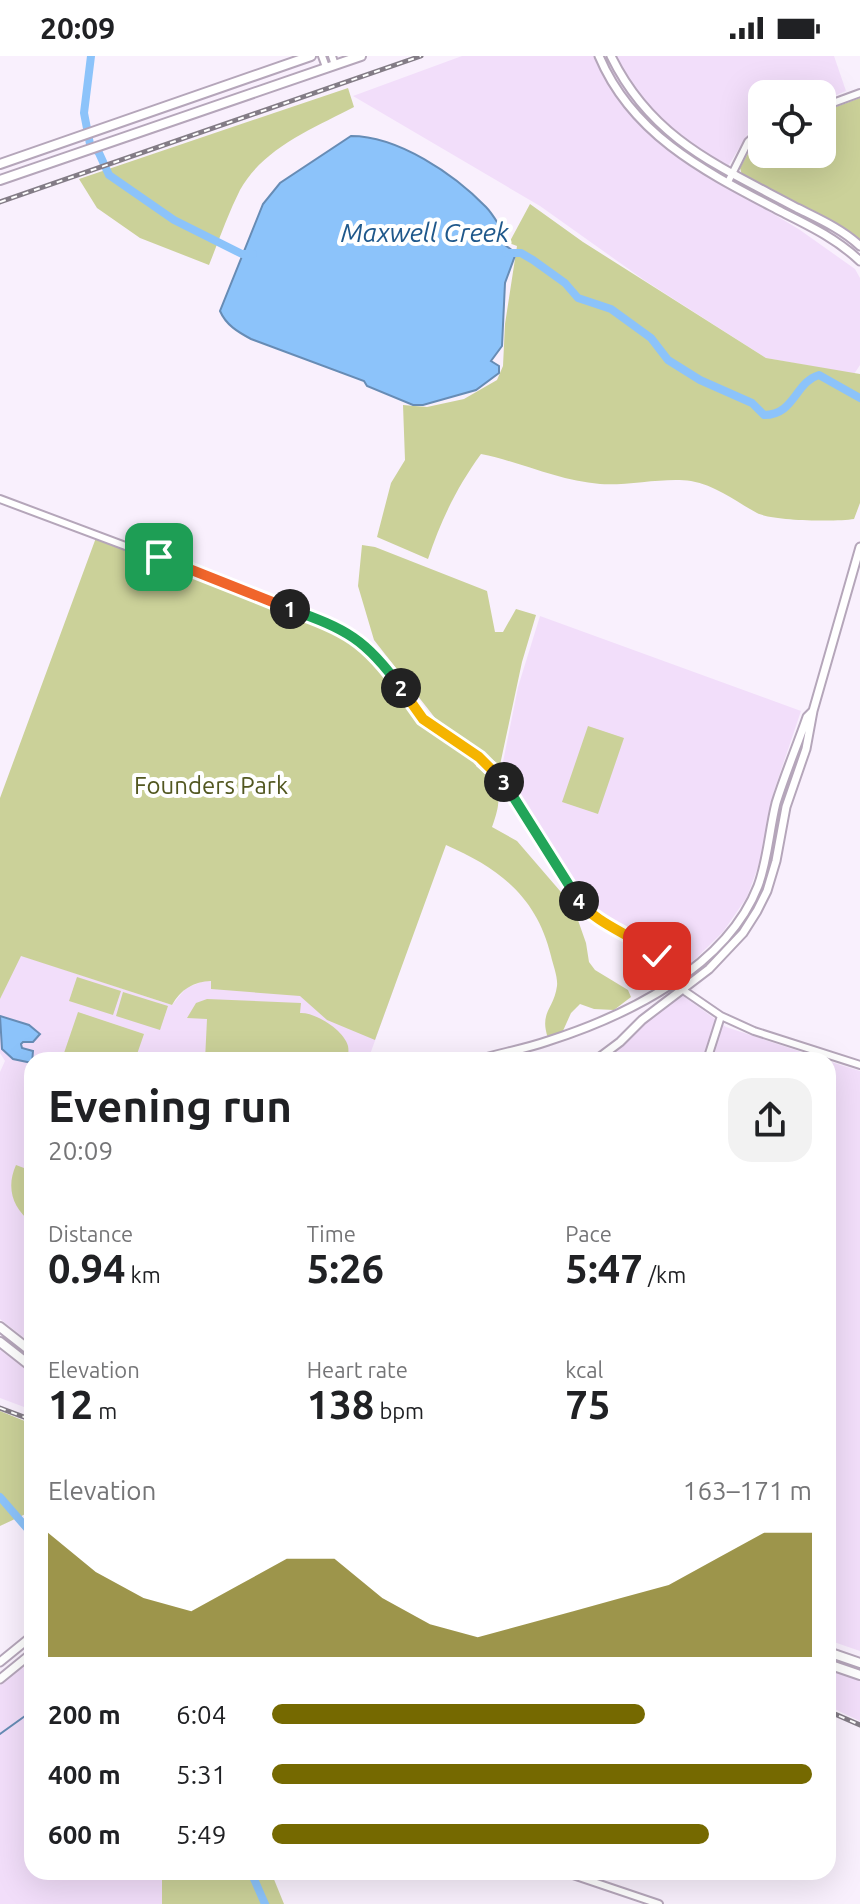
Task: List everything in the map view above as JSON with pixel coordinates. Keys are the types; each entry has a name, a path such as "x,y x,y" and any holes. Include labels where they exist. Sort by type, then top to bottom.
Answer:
{"main road":[{"path":"0,164 311,56"},
{"path":"0,180 331,63 361,56"},
{"path":"599,56 625,104 660,140 686,159 827,236 860,261"},
{"path":"611,56 628,88 670,135 732,173 831,225 860,246"},
{"path":"605,70 616,66"},
{"path":"660,140 670,135"},
{"path":"607,1052 642,1020 709,969 743,933 767,891 806,749 813,711 860,547"},
{"path":"508,1052 593,1026 677,981 731,931 758,886 769,849 776,805 807,717 813,711"},
{"path":"773,825 783,826"},
{"path":"758,886 767,891"},
{"path":"0,1327 24,1345"},
{"path":"15,1338 4,1345 24,1361"},
{"path":"0,1662 24,1642"},
{"path":"836,1655 857,1662"},
{"path":"0,1679 24,1660"},
{"path":"836,1663 857,1662"},
{"path":"836,1665 860,1675"}],"street":[{"path":"322,56 331,63"},
{"path":"836,102 860,93"},
{"path":"728,182 748,142"},
{"path":"0,499 144,551 350,633 381,660 423,719 479,757 506,784 582,905 608,926 651,950 699,1003 754,1031 819,1052"},
{"path":"710,1052 721,1016"},
{"path":"836,1057 860,1065"},
{"path":"588,1880 659,1904"}],"shaded area":[{"path":"462,56 834,56 846,91 836,95 836,80 748,80 748,134 719,181 800,230 855,269 860,278 860,365 854,374 766,358 644,280 540,206 353,96"},
{"path":"540,616 801,711 774,791 761,859 747,897 723,932 684,970 681,971 654,943 605,916 585,897 502,767 518,687"},
{"path":"20,955 172,1005 186,988 204,981 395,985 371,1052 24,1052 24,1338 0,1319 0,1072 5,1061 0,1053 0,999"},
{"path":"682,995 726,1027 802,1052 608,1052"},
{"path":"836,1064 860,1071 860,1651 836,1643"},
{"path":"0,1350 24,1368 24,1407 0,1398"},
{"path":"24,1666 24,1880 162,1880 162,1904 0,1904 0,1685"},
{"path":"836,1670 860,1678 860,1721 836,1710"}],"green space":[{"path":"348,88 354,107 306,131 262,162 250,175 240,190 209,265 140,238 97,208 79,179"},
{"path":"860,98 860,243 849,233 742,175 740,168 748,153 748,168 836,168 836,107"},
{"path":"530,204 583,242 766,358 860,374 860,503 854,519 820,521 776,518 757,513 718,490 691,481 585,482 481,454 450,504 428,559 377,537 391,483 405,460 403,405 427,407 464,399 497,380 503,366 505,324 517,246 509,243"},
{"name":"Founders Park","path":"97,535 350,633 390,672 419,714 479,757 476,766 491,780 498,793 498,808 492,827 517,841 573,906 589,962 595,970 628,990 631,997 614,1010 594,1009 580,1004 571,1013 562,1033 548,1038 545,1022 557,979 545,935 536,917 526,901 499,875 446,845 375,1040 327,1020 300,996 211,989 211,981 205,981 188,987 172,1005 21,956 0,999 0,798"},
{"path":"362,545 375,547 487,591 495,632 503,632 516,609 536,615 522,662 500,765 439,723 374,640 358,586"},
{"path":"588,726 624,738 598,814 562,802"},
{"path":"77,977 121,991 113,1015 69,1001"},
{"path":"123,992 168,1006 160,1030 116,1016"},
{"path":"207,999 301,1003 300,1013 321,1019 335,1028 345,1040 348,1052 205,1052 207,1019 187,1018 196,1003"},
{"path":"78,1012 144,1034 138,1052 64,1052"},
{"path":"16,1165 24,1168 24,1216 13,1197"},
{"path":"0,1411 24,1421 24,1515 0,1526"},
{"path":"162,1880 274,1880 284,1904 162,1904"}],"water":[{"path":"351,136 387,142 442,170 489,210 507,237 505,245 516,253 505,283 502,346 491,361 499,366 499,373 476,390 413,405 367,386 364,381 251,339 229,324 220,311 263,204 280,183"},
{"path":"0,1016 29,1025 40,1034 33,1042 21,1044 22,1048 33,1051 24,1052 24,1061 13,1059 2,1049"}],"waterway":[{"name":"Maxwell Creek","path":"91,56 84,113 90,144 99,153 109,175 174,220 242,254 253,254"},
{"name":"Maxwell Creek","path":"506,253 521,253 533,260 565,283 578,298 611,309 651,338 668,360 700,380 752,403 764,415 782,410 805,384 819,375 860,398"},
{"path":"0,1497 24,1525"},
{"path":"0,1734 24,1717"},
{"path":"254,1880 265,1904"}],"railway":[{"path":"0,202 421,56"},
{"path":"0,1408 24,1417"},
{"path":"836,1714 860,1725"}],"route":[{"path":"159,557 350,633 381,660 423,719 479,757 506,784 582,905 608,926 641,943 657,956"}]}
